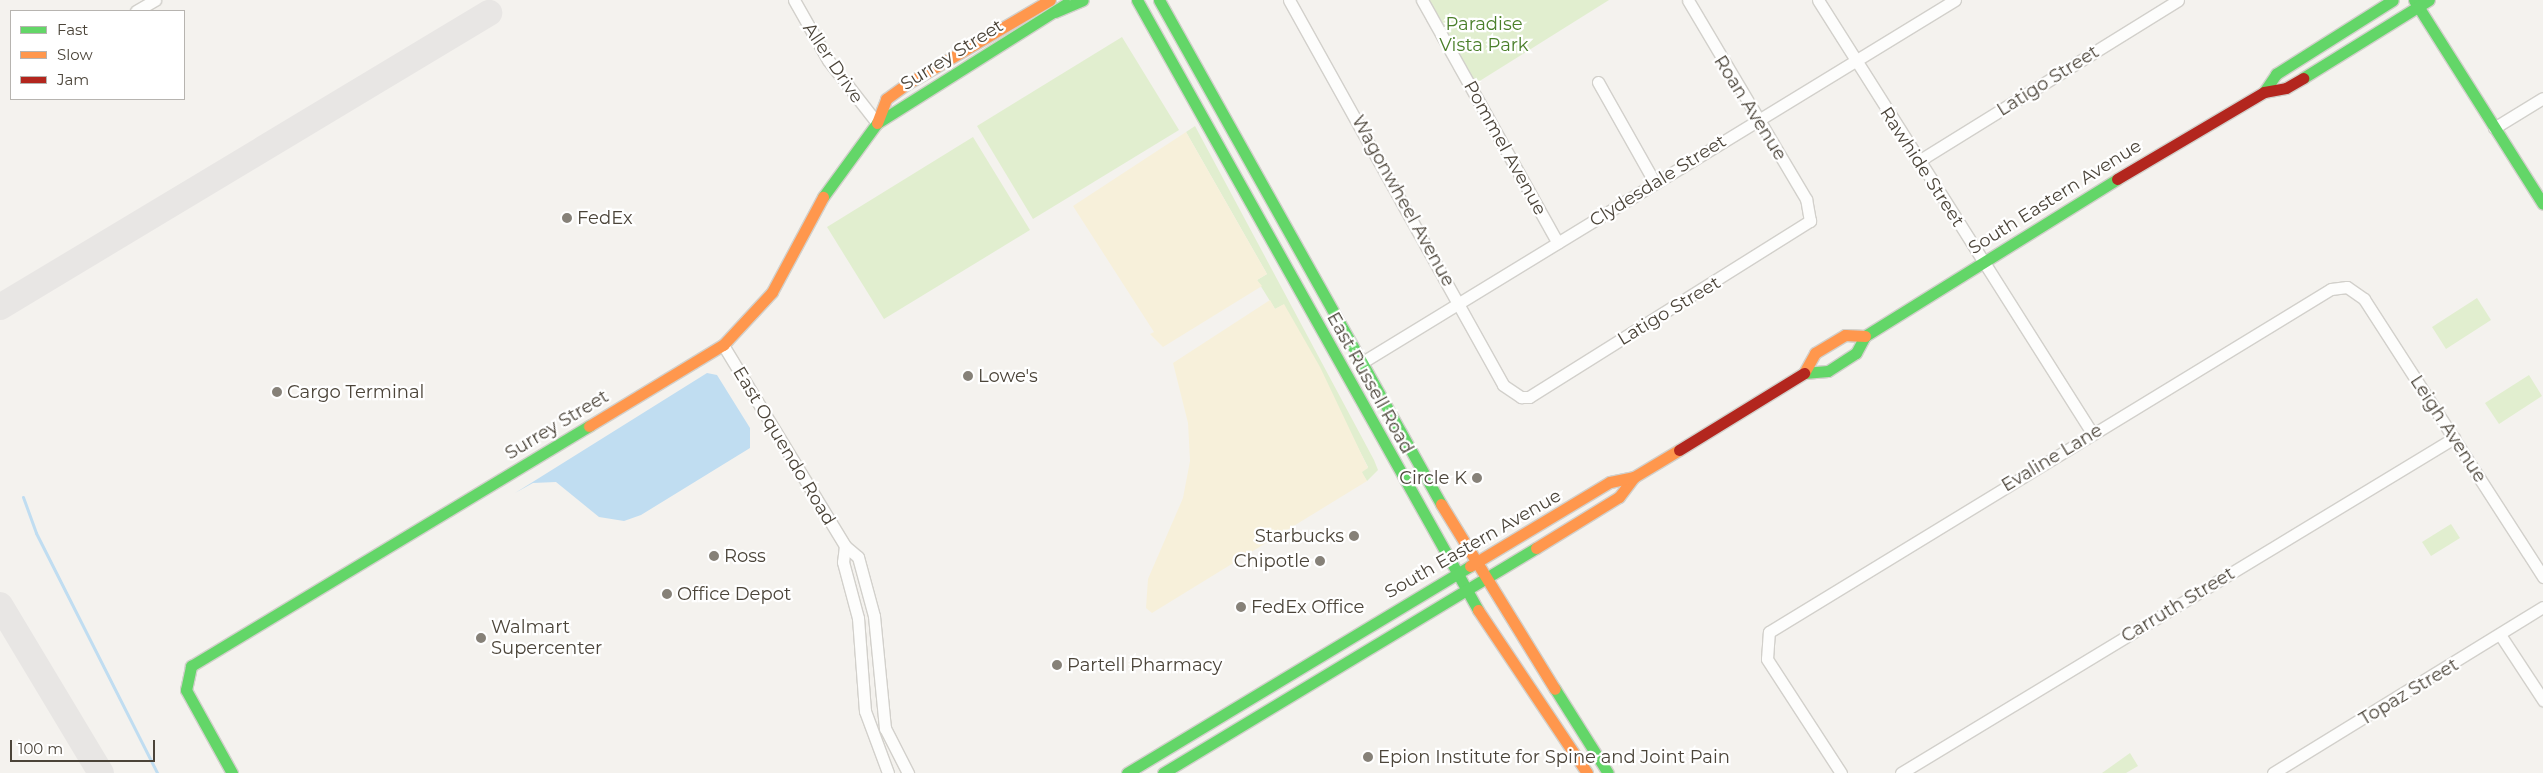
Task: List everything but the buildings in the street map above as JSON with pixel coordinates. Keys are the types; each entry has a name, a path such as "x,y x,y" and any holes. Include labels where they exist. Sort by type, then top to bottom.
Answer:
{"main road":[{"name":"Surrey Street","path":"877,123 886,99 904,85 1050,0"},
{"name":"Surrey Street","path":"232,773 184,682 200,660 723,344 752,318 781,281 834,176 877,123 984,54 1055,12 1071,0"},
{"path":"1055,12 1083,0"},
{"name":"East Russell Road","path":"1137,0 1464,589 1587,773"},
{"name":"East Russell Road","path":"1159,0 1483,579 1608,773"},
{"name":"South Eastern Avenue","path":"2264,92 2276,74 2393,0"},
{"name":"South Eastern Avenue","path":"1126,773 1475,565 1610,482 1634,477 1804,373 1828,371 1856,353 1865,336 1984,261 2264,92 2286,88 2416,3 2429,0"},
{"path":"2416,3 2543,204"},
{"path":"984,54 988,41 1030,12"},
{"path":"1291,277 1307,267"},
{"name":"South Eastern Avenue","path":"1804,373 1815,353 1845,335 1865,336"},
{"name":"South Eastern Avenue","path":"1163,773 1618,497 1634,477"},
{"path":"1197,729 1211,743"}],"street":[{"path":"138,10 155,0"},
{"name":"Aller Drive","path":"794,0 828,60 877,123"},
{"name":"Wagonwheel Avenue","path":"1289,0 1460,302 1503,385 1521,397"},
{"name":"Pommel Avenue","path":"1422,0 1558,243"},
{"name":"Roan Avenue","path":"1688,0 1756,122 1806,199 1812,216"},
{"name":"Rawhide Street","path":"1818,0 1854,62 1917,162 1984,261 2092,433"},
{"name":"Clydesdale Street","path":"1361,363 1955,0"},
{"name":"Latigo Street","path":"1917,162 2178,0"},
{"path":"1598,82 1655,182"},
{"path":"2494,128 2543,98"},
{"name":"Latigo Street","path":"1521,397 1802,230 1812,216"},
{"name":"Evaline Lane","path":"1841,773 1767,659 1765,641 1778,624 2330,289 2347,287"},
{"name":"Leigh Avenue","path":"2347,287 2364,299 2543,577"},
{"name":"East Oquendo Road","path":"723,344 845,546 858,557 868,590 885,728 908,773"},
{"name":"Carruth Street","path":"1901,773 2454,438"},
{"path":"845,546 843,562 858,618 865,711 888,773"},
{"name":"Topaz Street","path":"2273,773 2502,636 2543,607"},
{"path":"2502,636 2543,700"}],"green space":[{"name":"Paradise Vista Park","path":"1422,0 1609,0 1470,87"},
{"path":"1122,37 1179,130 1033,219 977,126"},
{"path":"1195,126 1374,460 1378,470 1367,481 1361,472 1368,467 1283,305 1275,309 1257,280 1267,274 1186,132"},
{"path":"973,137 1030,230 884,319 827,227"},
{"path":"2477,298 2491,320 2446,349 2432,327"},
{"path":"2529,375 2542,396 2499,424 2485,403"},
{"path":"2451,524 2460,538 2431,556 2422,542"},
{"path":"2130,753 2138,766 2126,773 2102,773"}],"sand":[{"path":"1186,132 1267,274 1257,280 1262,286 1163,347 1150,334 1154,332 1073,206"},
{"path":"1270,300 1275,309 1284,304 1320,367 1368,468 1362,472 1367,481 1152,613 1146,608 1148,579 1183,498 1190,461 1188,423 1173,363"}],"water":[{"path":"707,373 717,375 750,428 750,448 641,515 624,521 599,517 556,482 533,483 515,493"}],"waterway":[{"path":"23,497 36,533 157,773"}],"taxiway":[{"path":"0,307 489,13"},
{"path":"0,605 101,773"}],"traffic: fast":[{"path":"1055,12 1083,0"},
{"path":"1137,0 1478,610"},
{"path":"1159,0 1441,504"},
{"path":"2264,92 2276,74 2393,0"},
{"path":"2414,0 2543,204"},
{"path":"2303,78 2429,0"},
{"path":"823,197 877,123 1066,4"},
{"path":"1804,373 1828,371 1856,353 1865,336 2117,179"},
{"path":"232,773 186,690 191,666 589,426"},
{"path":"1163,773 1536,548"},
{"path":"1127,773 1470,566"},
{"path":"1555,689 1608,773"}],"traffic: slow":[{"path":"877,123 886,99 905,85 1050,0"},
{"path":"589,426 723,345 772,292 823,197"},
{"path":"1804,373 1815,353 1845,335 1865,336"},
{"path":"1536,548 1619,497 1634,477 1679,450"},
{"path":"1470,566 1610,482 1634,477"},
{"path":"1441,504 1555,689"},
{"path":"1478,610 1587,773"}],"traffic: jam":[{"path":"2117,179 2264,92 2286,88 2303,78"},
{"path":"1679,450 1804,373"}],"place":[{"name":"FedEx","path":"567,218"},
{"name":"Lowe's","path":"968,376"},
{"name":"Cargo Terminal","path":"277,392"},
{"name":"Circle K","path":"1477,478"},
{"name":"Starbucks","path":"1354,536"},
{"name":"Ross","path":"714,556"},
{"name":"Chipotle","path":"1320,561"},
{"name":"Office Depot","path":"667,594"},
{"name":"FedEx Office","path":"1241,607"},
{"name":"Walmart Supercenter","path":"481,638"},
{"name":"Partell Pharmacy","path":"1057,665"},
{"name":"Epion Institute for Spine and Joint Pain","path":"1368,757"}]}
